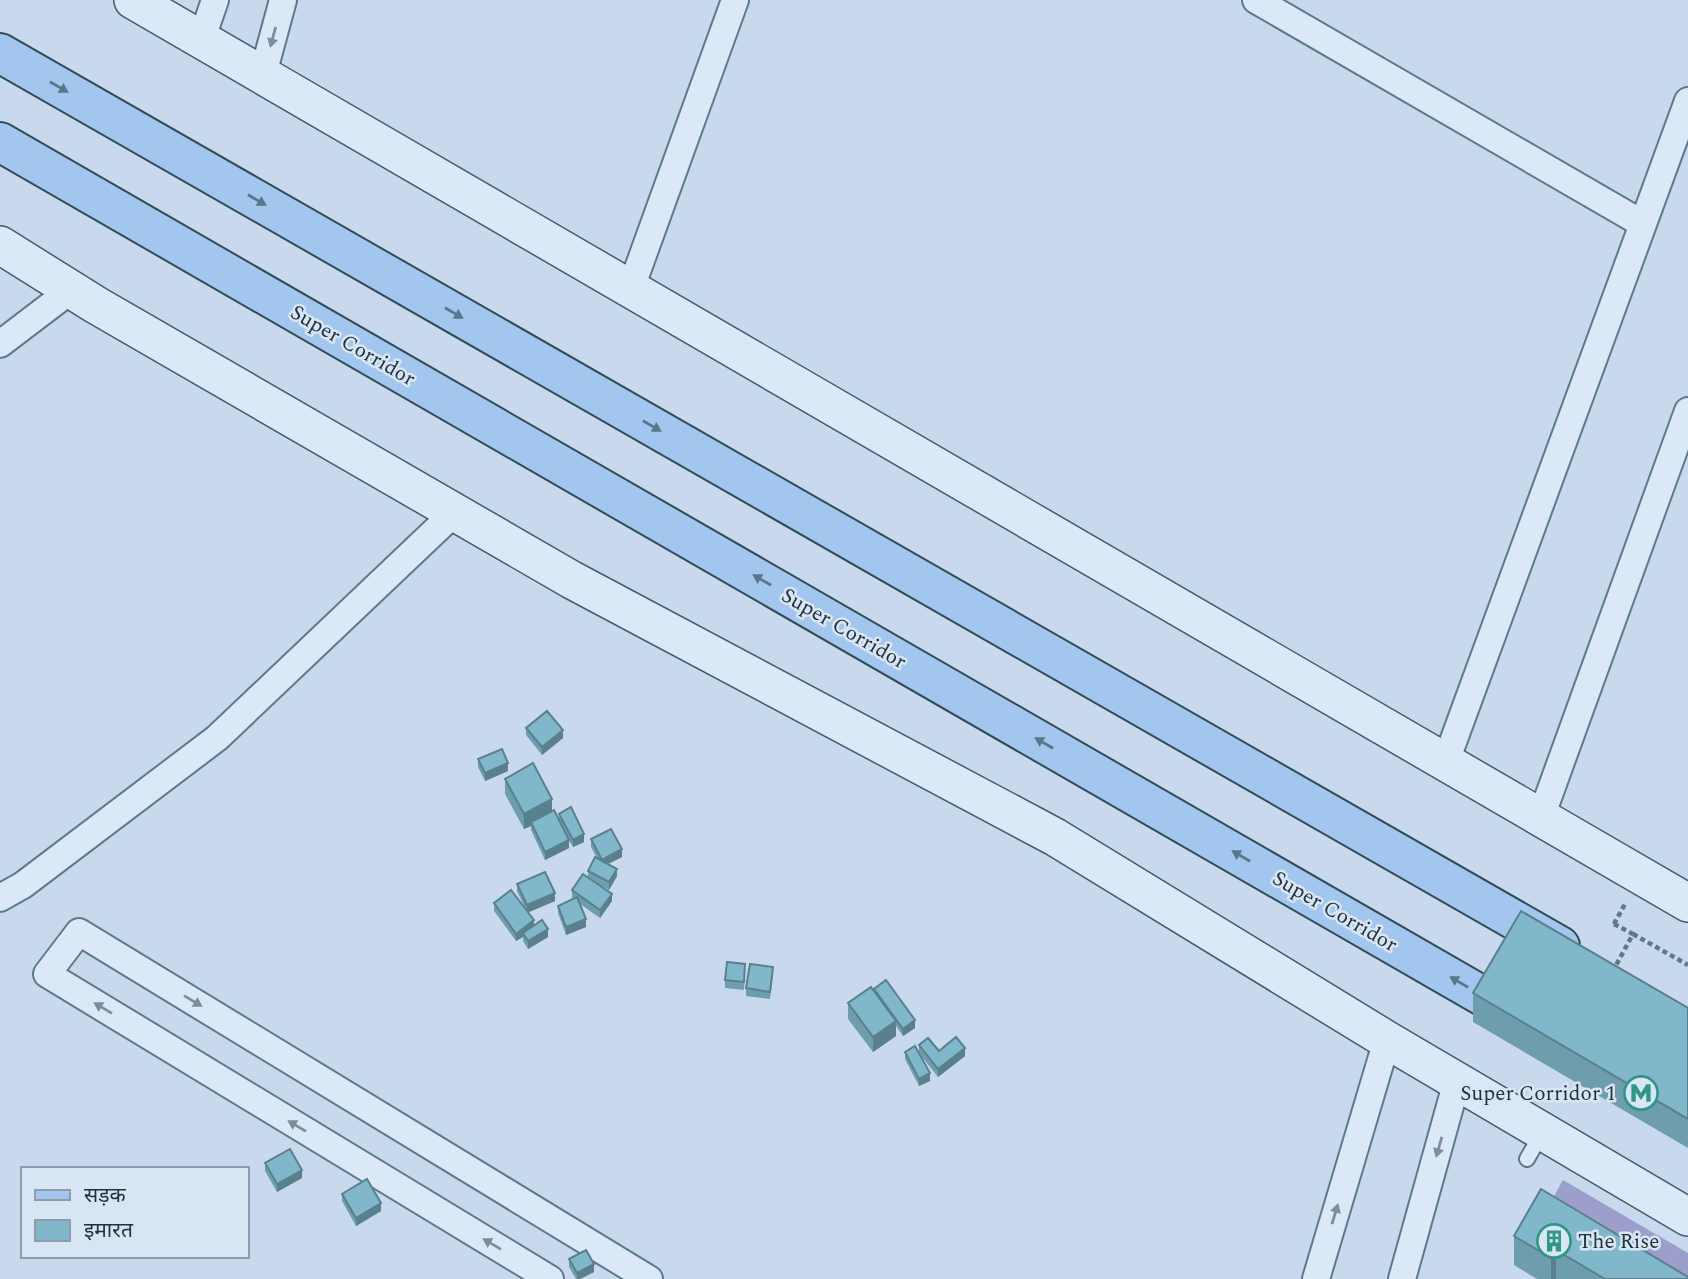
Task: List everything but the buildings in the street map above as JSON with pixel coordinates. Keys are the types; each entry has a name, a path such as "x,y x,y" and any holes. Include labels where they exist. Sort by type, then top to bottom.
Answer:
{"main road":[{"path":"0,53 1600,970"},
{"name":"Super Corridor","path":"0,142 1555,1038"}],"street":[{"path":"133,0 1688,903"},
{"path":"201,41 215,0"},
{"path":"263,74 283,0"},
{"path":"631,288 735,0"},
{"path":"1256,0 1643,224"},
{"path":"1446,761 1688,101"},
{"path":"0,245 72,290 572,580 1055,836 1457,1081 1535,1145 1688,1217"},
{"path":"0,344 72,290"},
{"path":"1541,817 1688,411"},
{"path":"0,898 23,885 217,738 455,512"},
{"path":"550,1279 47,974 79,932 649,1279"},
{"path":"1316,1279 1387,1040"},
{"path":"1402,1279 1457,1081"}],"path":[{"path":"1614,924 1688,965"},
{"path":"1600,970 1633,934"}],"shaded area":[{"path":"1563,1180 1688,1253 1688,1279 1542,1218"}],"place":[{"name":"Super Corridor 1","path":"1641,1093"},
{"name":"The Rise","path":"1554,1241"}]}
